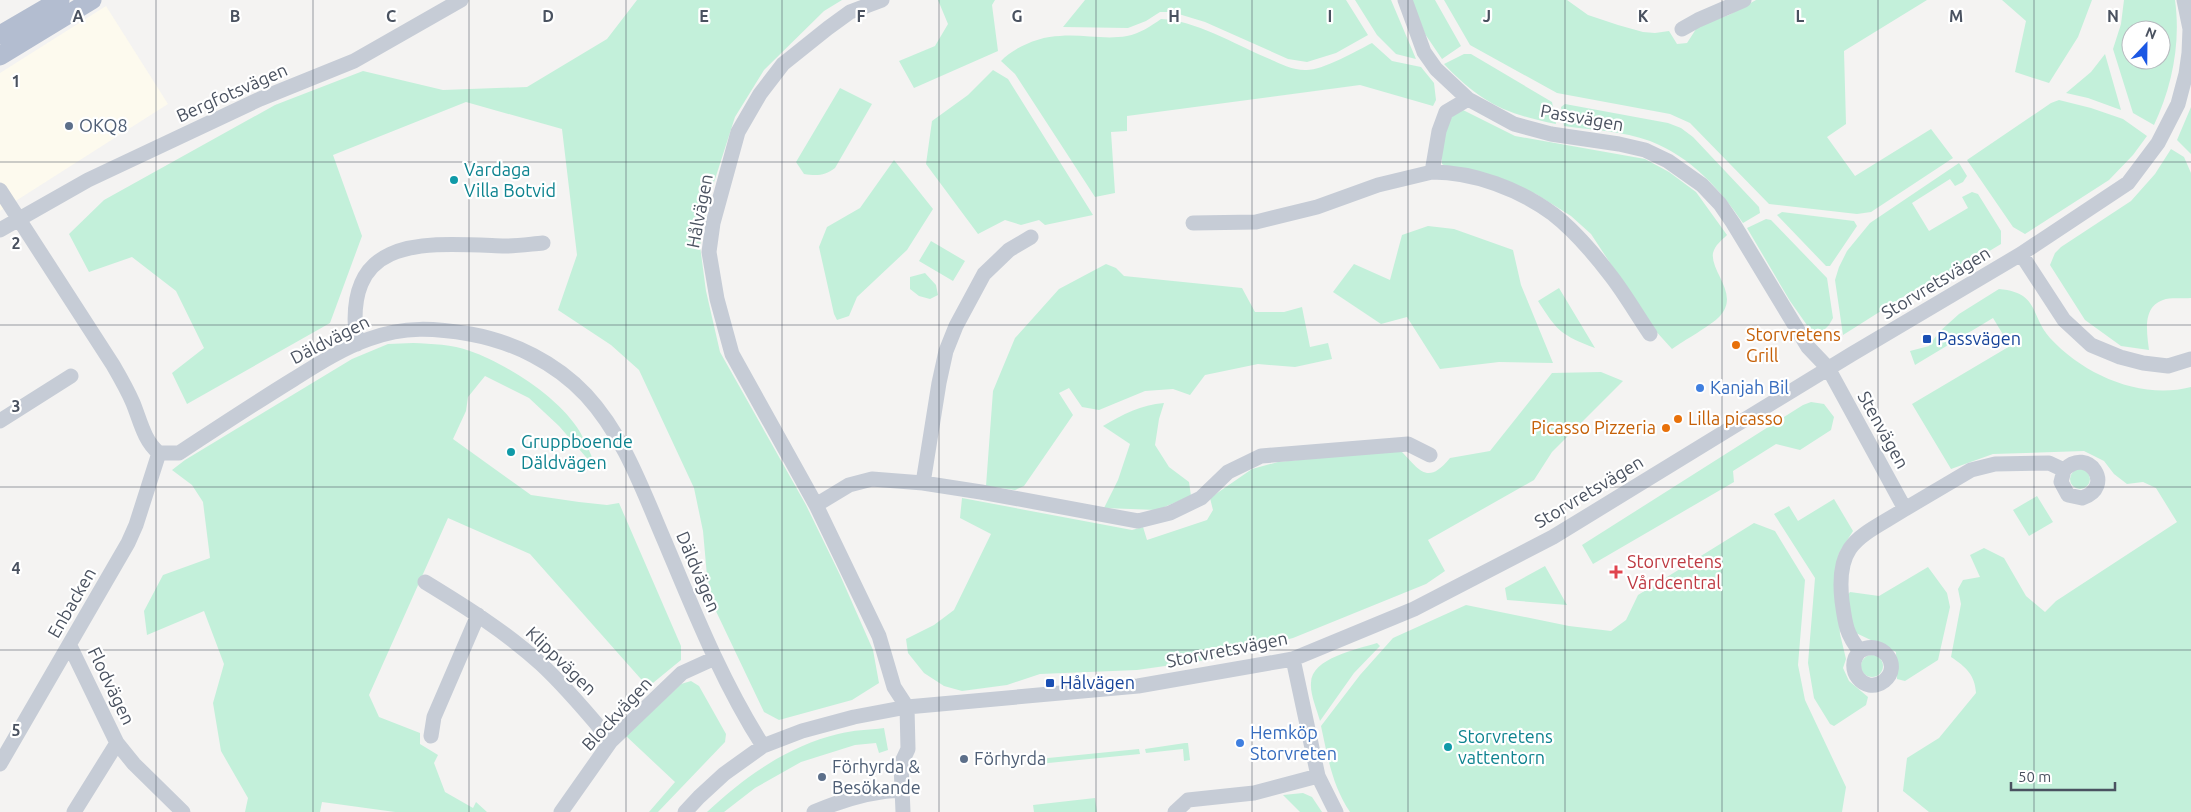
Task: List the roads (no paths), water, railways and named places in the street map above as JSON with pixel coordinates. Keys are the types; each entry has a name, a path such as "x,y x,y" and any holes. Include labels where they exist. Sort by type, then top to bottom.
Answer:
{"main road":[{"path":"0,35 60,0"},
{"path":"0,56 92,0"}],"street":[{"name":"Bergfotsvägen","path":"0,230 18,218 88,180 260,99 354,61 461,0"},
{"name":"Hålvägen","path":"882,0 850,12 828,28 783,64 760,94 738,132 713,224 709,252 717,299 732,354 816,505 878,636 894,687 907,707"},
{"name":"Passvägen","path":"1405,0 1428,57 1436,69 1468,99 1514,124 1551,134 1619,144 1645,150 1687,173 1720,204 1746,241 1808,347 1828,368"},
{"path":"1682,29 1744,0"},
{"name":"Storvretsvägen","path":"685,812 699,796 724,774 764,746 802,731 854,717 907,707 1138,686 1292,659 1414,609 1553,537 1828,368 2021,254 2128,183 2161,137 2178,104 2186,74 2190,29 2184,0"},
{"path":"1432,172 1439,131 1446,112 1468,99"},
{"path":"1193,223 1256,222 1317,207 1378,185 1432,172 1454,172 1485,180 1521,195 1554,215 1585,246 1612,278 1650,334"},
{"path":"0,190 113,364 125,386 146,436 152,447 159,454"},
{"path":"923,483 939,383 946,351 956,326 984,274 1009,250 1031,237"},
{"path":"357,344 353,320 358,290 372,266 384,256 396,251 442,244 462,243 507,246 543,243"},
{"path":"2021,254 2064,320 2091,345 2120,357 2144,363 2168,366 2191,359"},
{"name":"Däldvägen","path":"159,454 178,453 318,364 377,336 408,328 452,331 505,343 526,352 562,374 586,395 617,439 641,486 715,658 764,746"},
{"name":"Stenvägen","path":"1828,368 1905,509"},
{"path":"0,421 71,376"},
{"path":"816,505 849,485 872,479 923,483 1138,521 1170,513 1200,498 1228,472 1261,456 1408,444 1430,455"},
{"name":"Enbacken","path":"0,764 70,646 136,525 159,454"},
{"path":"1860,651 1846,630 1840,580 1842,561 1850,547 1859,538 1971,470 1995,464 2049,463 2064,470"},
{"name":"Klippvägen","path":"425,582 478,615 541,664 577,701 611,742"},
{"path":"431,736 434,717 478,615"},
{"name":"Flodvägen","path":"70,646 117,743 134,764 182,812"},
{"name":"Blockvägen","path":"561,812 611,742 682,673 715,658"},
{"path":"1292,659 1318,776 1336,812"},
{"path":"903,812 900,764 908,749 907,707"},
{"name":"Flodvägen","path":"74,812 117,743"},
{"path":"1174,812 1188,800 1254,792 1318,776"},
{"path":"814,812 851,799 883,791 902,790"}],"place":[{"name":"OKQ8","path":"69,126"},
{"name":"Vardaga Villa Botvid","path":"454,180"},
{"name":"Passvägen","path":"1927,339"},
{"name":"Storvretens Grill","path":"1736,345"},
{"name":"Kanjah Bil","path":"1700,388"},
{"name":"Lilla picasso","path":"1678,419"},
{"name":"Picasso Pizzeria","path":"1666,428"},
{"name":"Gruppboende Däldvägen","path":"511,452"},
{"name":"Storvretens Vårdcentral","path":"1616,572"},
{"name":"Hålvägen","path":"1050,683"},
{"name":"Hemköp Storvreten","path":"1240,743"},
{"name":"Storvretens vattentorn","path":"1448,747"},
{"name":"Förhyrda","path":"964,759"},
{"name":"Förhyrda & Besökande","path":"822,777"}]}
